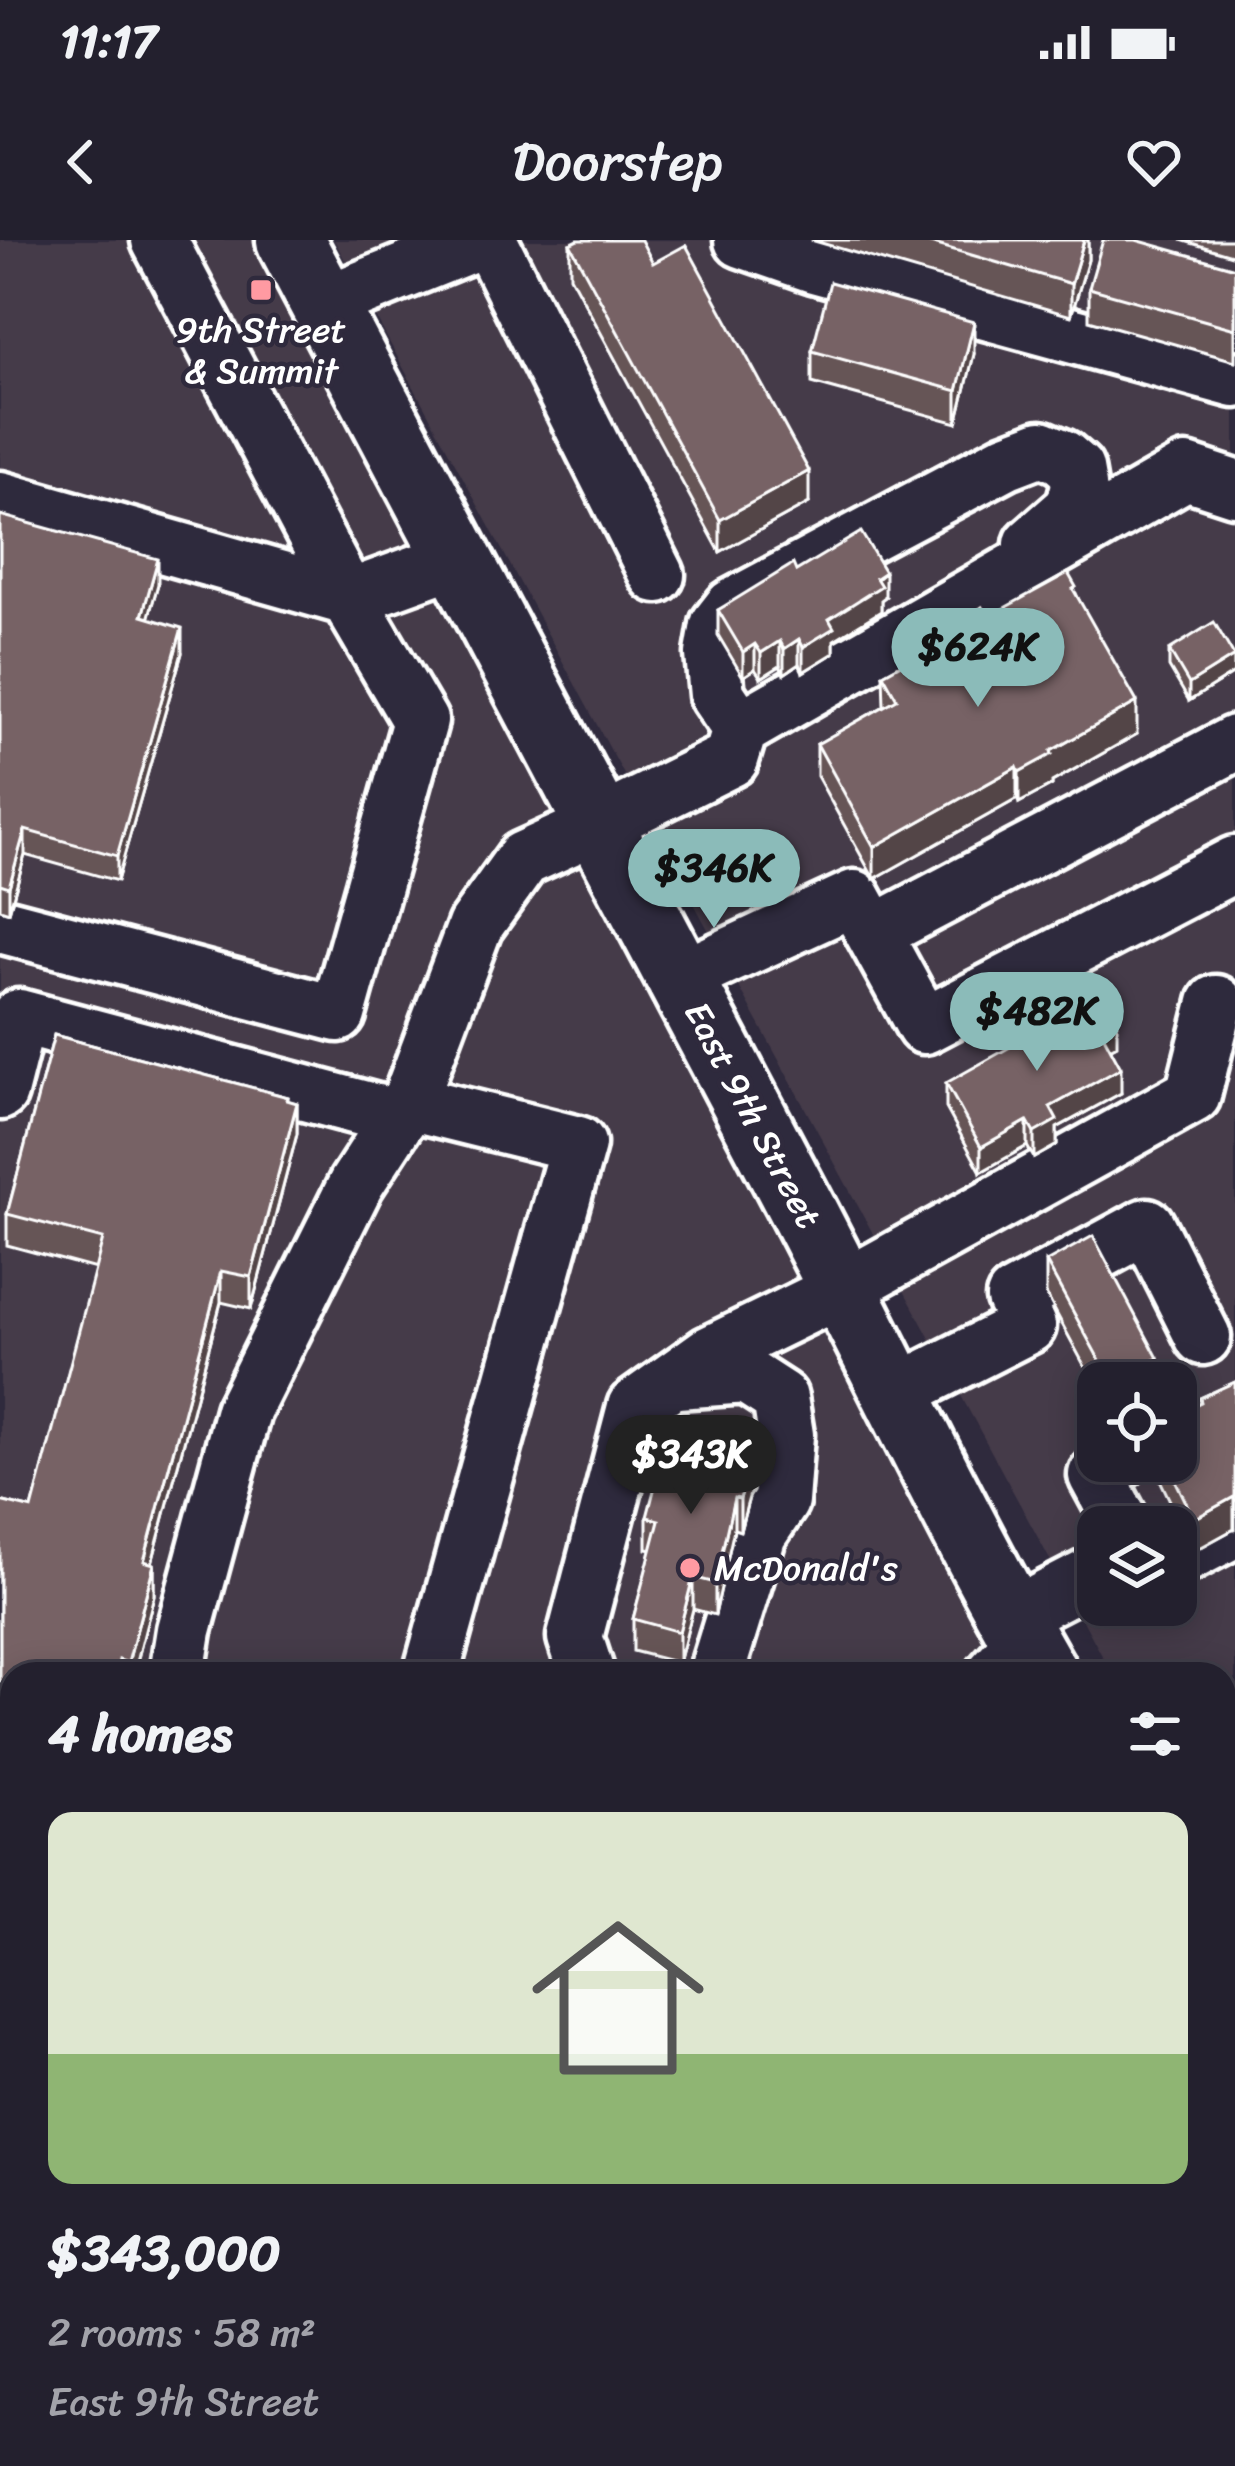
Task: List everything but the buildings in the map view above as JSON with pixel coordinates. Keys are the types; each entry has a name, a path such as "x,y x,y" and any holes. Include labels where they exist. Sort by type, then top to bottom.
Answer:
{"main road":[{"name":"East 9th Street","path":"290,240 844,1288 1018,1652"}],"street":[{"path":"0,925 338,1014 420,721 348,598 160,240"},
{"path":"324,304 486,240 656,575"},
{"path":"742,240 814,265 1235,380"},
{"path":"740,729 717,695 712,654 718,625 732,607 1007,461 1041,448 1076,469 1079,486 1073,508 1033,542 1026,564"},
{"path":"179,1662 243,1411 356,1184 404,1110 475,926 523,859 731,759 740,729 1186,472 1235,488"},
{"path":"0,499 348,598 460,557"},
{"path":"874,933 1235,743"},
{"path":"681,978 854,898 924,1027 1235,864"},
{"path":"582,1662 574,1637 635,1407 709,1354 844,1288 1193,1095 1216,1003"},
{"path":"0,1092 19,1017 404,1110 578,1144 434,1662"},
{"path":"896,1393 1028,1326 1014,1298 1147,1226 1203,1337"},
{"path":"671,1381 746,1376 780,1398 787,1436 781,1501 739,1662"},
{"path":"609,1662 604,1627 650,1459 632,1418"},
{"path":"720,1662 759,1534 781,1501"},
{"path":"1197,1549 1235,1529"},
{"path":"1018,1652 1077,1593"}],"shaded area":[{"path":"0,240 263,240 1026,1662 0,1662"},
{"path":"334,240 1235,240 1235,1662 1105,1662 1086,1626 1197,1626 1197,1506 1077,1506 1077,1609"}],"place":[{"name":"9th Street & Summit","path":"261,290"},
{"name":"McDonald's","path":"690,1568"}]}
